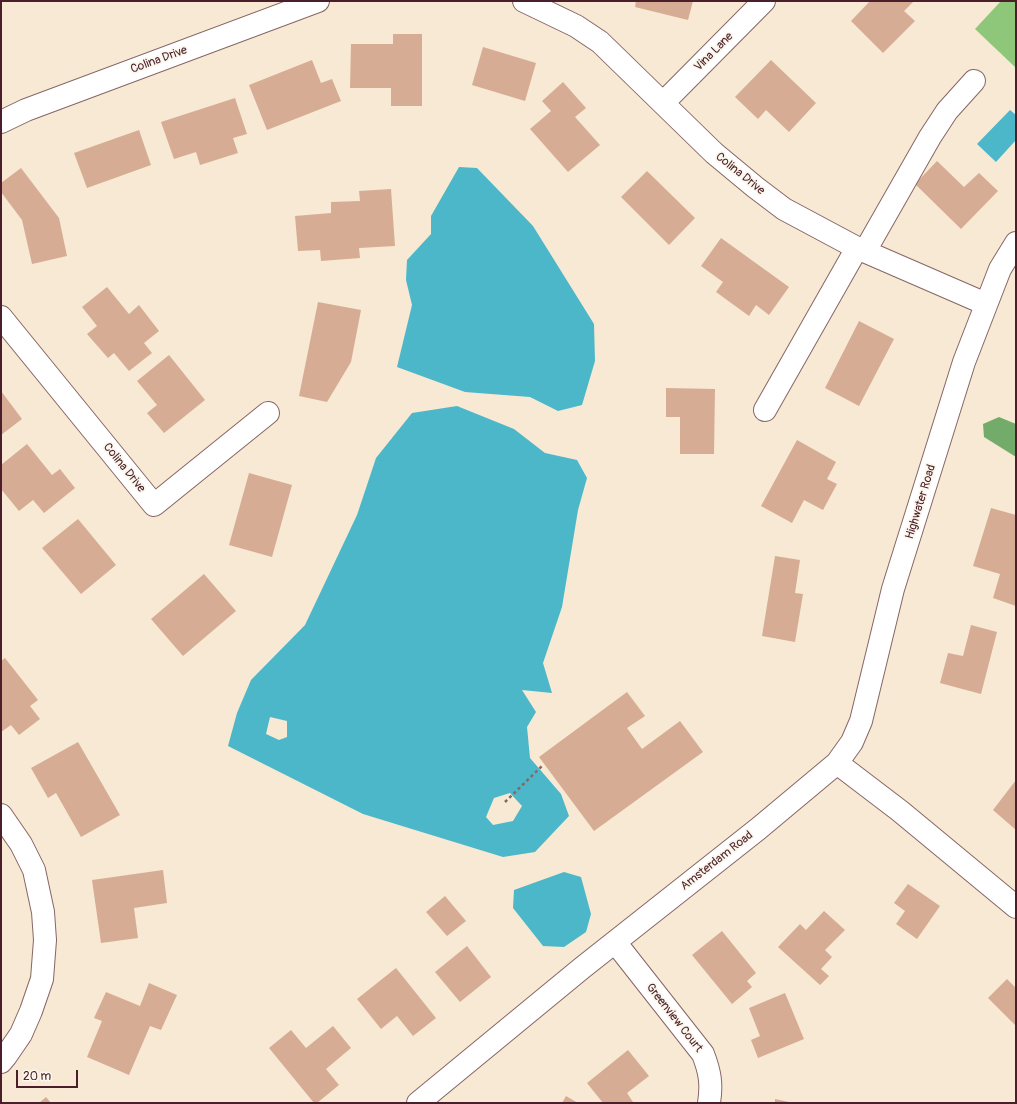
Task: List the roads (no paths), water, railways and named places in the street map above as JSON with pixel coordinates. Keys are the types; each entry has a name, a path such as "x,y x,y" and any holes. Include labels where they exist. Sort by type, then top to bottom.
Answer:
{"street":[{"name":"Colina Drive","path":"1,122 26,110 318,1"},
{"name":"Colina Drive","path":"524,1 576,26 600,42 714,153 784,209 861,250 986,304"},
{"name":"Vina Lane","path":"663,103 764,1"},
{"path":"765,410 946,111 974,81"},
{"name":"Highwater Road","path":"837,763 852,742 861,721 893,589 964,362 1000,269 1016,243"},
{"name":"Colina Drive","path":"1,317 154,505 268,413"},
{"path":"837,763 900,811 1016,907"},
{"name":"Amsterdam Road","path":"418,1103 576,973 758,829 837,763"},
{"path":"1,815 21,844 34,870 43,912 45,940 42,979 31,1011 20,1034 1,1062"},
{"name":"Greenview Court","path":"615,942 703,1054 708,1067 710,1081 709,1103"}],"water":[{"path":"1010,110 1016,115 1016,140 996,162 977,144"},
{"path":"459,167 477,168 533,226 594,324 595,361 582,405 558,411 530,397 465,392 397,367 412,305 406,280 407,260 431,234 431,216"},
{"path":"457,406 514,429 545,453 577,460 587,478 578,510 562,607 543,663 552,693 522,690 536,712 527,727 530,758 561,794 569,816 535,852 503,857 363,814 228,746 237,713 251,680 305,625 357,515 376,458 412,413","holes":["270,717 287,721 287,737 279,740 266,734","510,793 522,806 513,821 493,825 486,817 494,798"]},
{"path":"564,872 581,877 591,914 586,932 564,947 543,946 513,908 514,890"}]}
